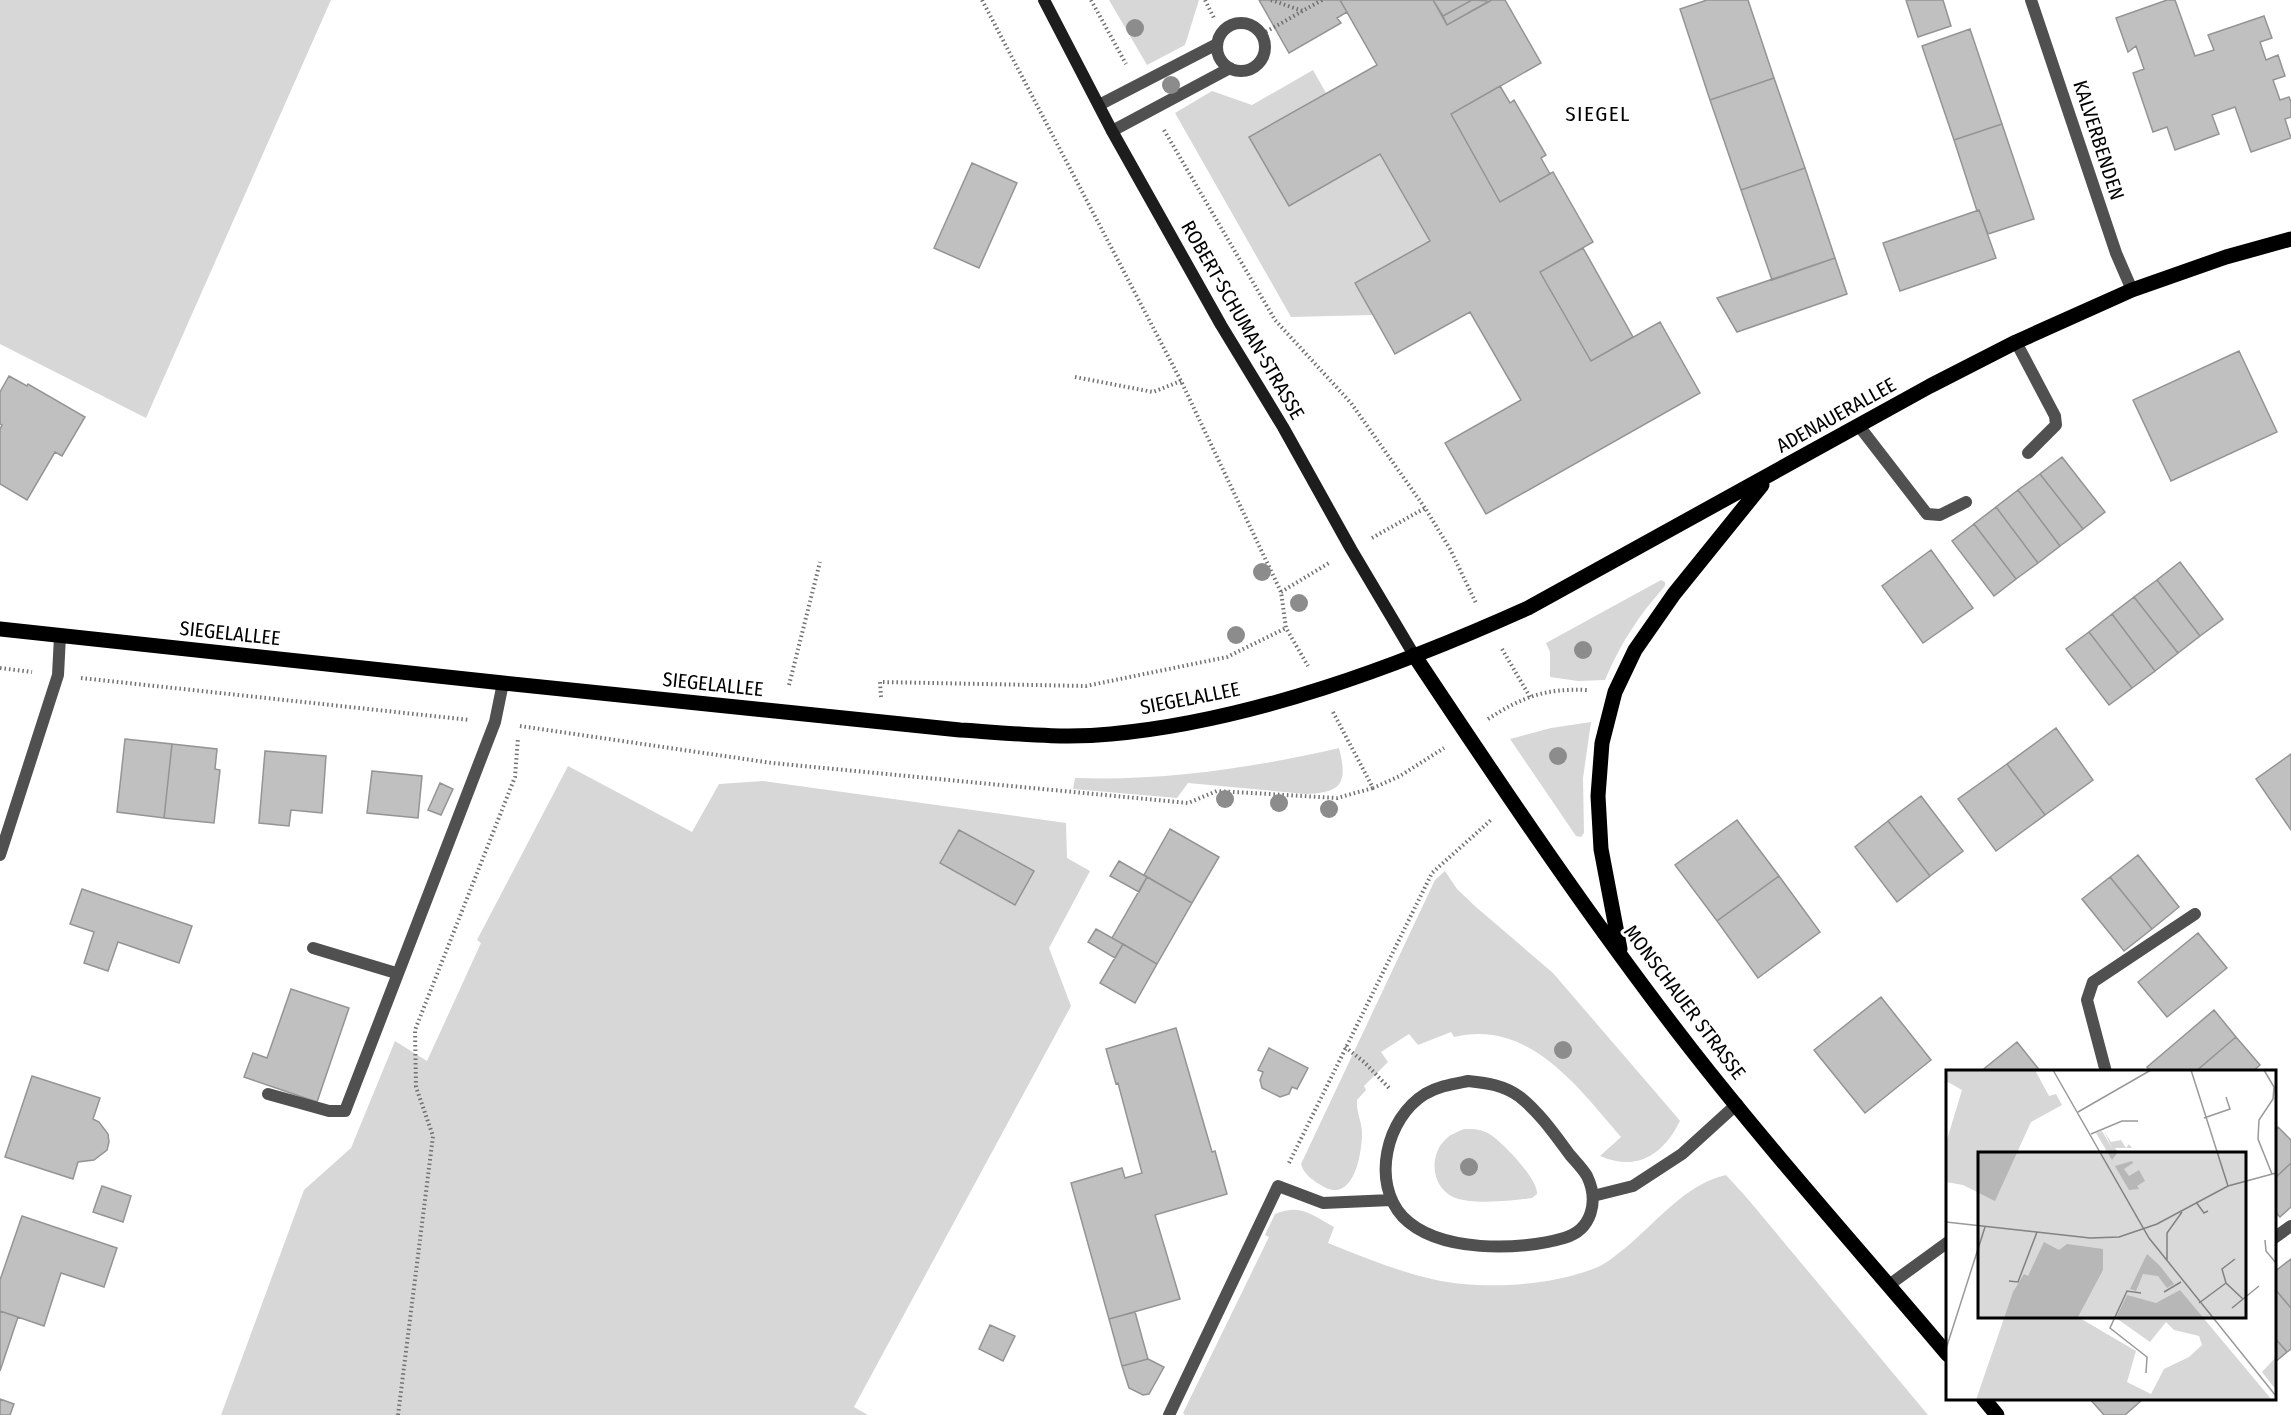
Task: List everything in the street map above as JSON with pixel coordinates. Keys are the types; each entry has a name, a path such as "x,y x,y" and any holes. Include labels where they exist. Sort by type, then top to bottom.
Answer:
{"main road":[{"name":"ROBERT-SCHUMAN-STRASSE","path":"1044,0 1112,131 1221,325 1283,427 1351,549 1414,655"},
{"name":"ADENAUERALLEE","path":"1414,655 1528,608 2016,342 2132,290 2226,257 2291,239"},
{"path":"1621,955 1601,849 1598,796 1602,743 1615,692 1635,650 1674,594 1767,478"},
{"name":"SIEGELALLEE","path":"0,629 782,712 1035,734 1109,734 1205,721 1321,688 1414,655"},
{"name":"MONSCHAUER STRASSE","path":"1414,655 1512,801 1692,1051 1946,1354"},
{"path":"1985,1400 1997,1415"}],"street":[{"name":"KALVERBENDEN","path":"2031,0 2116,253 2132,290"},
{"path":"1112,131 1230,68 1246,70 1260,63 1266,49 1262,34 1250,24 1234,24 1221,33 1217,45 1220,58 1230,68"},
{"path":"1099,105 1217,45"},
{"path":"2016,342 2055,416 2056,425 2028,453"},
{"path":"1859,426 1928,514 1940,515 1966,502"},
{"path":"0,855 58,675 60,636"},
{"path":"268,1094 329,1111 345,1110 396,973 495,722 503,683"},
{"path":"2106,1070 2087,999 2092,982 2195,914"},
{"path":"313,948 396,973"},
{"path":"1468,1081 1497,1085 1519,1096 1539,1116 1587,1176 1593,1196 1592,1213 1584,1228 1570,1237 1548,1243 1505,1247 1468,1244 1432,1237 1403,1217 1391,1200 1386,1186 1385,1170 1389,1145 1408,1109 1424,1095 1442,1086 1468,1081"},
{"path":"1593,1196 1633,1186 1682,1154 1737,1104"},
{"path":"1169,1415 1278,1186 1323,1203 1391,1200"},
{"path":"2276,1237 2291,1226"},
{"path":"1889,1286 1946,1243"}],"path":[{"path":"982,0 1181,381 1281,592 1286,628 1321,688 1373,788"},
{"path":"1091,0 1138,85"},
{"path":"1271,0 1303,11"},
{"path":"1262,34 1322,0"},
{"path":"1152,109 1275,320 1351,403 1425,508 1450,549 1489,626 1530,697"},
{"path":"1075,377 1153,392 1181,381"},
{"path":"1281,592 1351,549 1425,508"},
{"path":"782,712 820,562"},
{"path":"884,722 880,682 1086,686 1227,657 1286,628"},
{"path":"0,668 495,722 772,763 1188,803 1217,791 1337,798 1373,788 1400,776 1508,706 1530,697 1560,689 1615,692"},
{"path":"398,1415 433,1136 416,1087 415,1030 515,777 518,726"},
{"path":"1278,1186 1432,873 1512,801"},
{"path":"1345,1047 1364,1062 1408,1109"}],"shaded area":[{"path":"0,0 331,0 146,418 0,344"},
{"path":"1109,0 1199,0 1185,45 1147,65"},
{"path":"1313,70 1326,93 1249,137 1289,205 1380,154 1430,241 1356,283 1373,315 1291,317 1175,113 1212,91 1252,105"},
{"path":"1661,580 1665,582 1665,586 1631,630 1605,680 1578,681 1550,677 1550,652 1546,643"},
{"path":"1591,722 1583,778 1584,833 1581,837 1576,836 1510,739 1551,728"},
{"path":"1339,748 1342,778 1335,788 1318,793 1306,794 1188,783 1177,798 1073,789 1075,778 1142,777 1208,772 1274,762"},
{"path":"568,766 692,832 719,784 763,781 1066,823 1067,858 1090,871 1049,948 1071,1006 854,1407 868,1415 221,1415 304,1190 351,1148 395,1041 427,1061 481,943 477,940"},
{"path":"1445,871 1457,889 1476,907 1553,973 1680,1121 1666,1143 1657,1151 1637,1161 1626,1162 1600,1156 1621,1137 1569,1079 1550,1062 1528,1048 1506,1038 1481,1034 1454,1037 1451,1032 1418,1045 1409,1034 1381,1052 1388,1062 1364,1086 1366,1090 1357,1100 1362,1142 1358,1163 1349,1182 1343,1188 1334,1190 1320,1185 1304,1171 1301,1164 1435,880"},
{"path":"1464,1129 1481,1130 1497,1140 1526,1171 1537,1194 1532,1198 1481,1202 1453,1197 1445,1192 1436,1177 1437,1152 1441,1144 1449,1137"},
{"path":"1726,1175 1928,1415 1185,1415 1183,1413 1269,1237 1265,1235 1275,1214 1299,1210 1313,1215 1334,1227 1328,1243 1408,1273 1436,1280 1475,1285 1518,1284 1560,1278 1601,1265 1624,1249 1684,1196 1711,1180"}],"building":[{"path":"1259,0 1340,0 1347,12 1337,18 1341,23 1289,53"},
{"path":"1340,0 1433,0 1447,25 1491,0 1505,0 1541,63 1451,114 1500,202 1553,172 1593,242 1540,272 1591,361 1660,322 1700,393 1486,514 1445,443 1521,400 1470,312 1395,354 1355,283 1430,241 1380,154 1289,206 1249,137 1377,65"},
{"path":"1433,0 1472,0 1443,16"},
{"path":"1472,0 1490,1 1447,25 1443,16"},
{"path":"1707,0 1748,0 1774,78 1710,100 1680,9"},
{"path":"1906,0 1943,0 1951,26 1918,37"},
{"path":"2167,0 2175,0 2195,56 2214,50 2208,35 2264,16 2272,38 2260,42 2266,60 2278,55 2285,76 2273,80 2280,100 2289,97 2291,102 2291,117 2285,119 2291,138 2251,152 2235,107 2212,115 2219,134 2175,150 2167,127 2153,132 2133,73 2144,69 2136,46 2128,52 2116,18"},
{"path":"1970,29 2002,124 1954,140 1922,46"},
{"path":"1774,78 1805,168 1741,190 1710,100"},
{"path":"1500,86 1510,103 1514,100 1546,155 1541,158 1550,174 1500,202 1451,114"},
{"path":"2002,124 2034,219 1988,234 1979,210 1977,211 1954,140"},
{"path":"972,163 1017,183 979,268 934,248"},
{"path":"1805,168 1835,258 1772,280 1741,190"},
{"path":"1979,210 1996,258 1900,291 1883,243"},
{"path":"1583,248 1633,337 1591,361 1540,272"},
{"path":"1835,258 1847,294 1737,332 1717,298"},
{"path":"2239,351 2277,432 2171,481 2133,400"},
{"path":"9,376 27,386 28,384 85,417 62,456 55,452 27,500 0,484 0,429 2,425 0,424 0,392"},
{"path":"2062,457 2105,512 2083,529 2040,474"},
{"path":"2040,474 2083,529 2060,546 2018,490"},
{"path":"2018,490 2060,546 2038,563 1996,507"},
{"path":"1996,507 2038,563 2016,579 1974,524"},
{"path":"1974,524 2016,579 1994,596 1952,541"},
{"path":"1931,550 1973,608 1923,643 1882,586"},
{"path":"2180,562 2223,619 2200,636 2157,580"},
{"path":"2157,580 2200,636 2178,653 2134,597"},
{"path":"2134,597 2178,653 2155,671 2112,614"},
{"path":"2112,614 2155,671 2132,688 2089,632"},
{"path":"2089,632 2132,688 2109,705 2066,649"},
{"path":"2056,728 2093,780 2045,815 2007,764"},
{"path":"125,739 172,744 164,818 117,812"},
{"path":"172,744 217,749 215,769 220,770 214,823 164,818"},
{"path":"265,751 326,756 322,813 291,810 289,826 259,823"},
{"path":"2291,754 2291,830 2256,779"},
{"path":"2007,764 2045,815 1996,851 1958,799"},
{"path":"372,771 422,776 418,818 367,813"},
{"path":"440,783 453,789 441,815 428,810"},
{"path":"1921,796 1963,851 1930,876 1888,821"},
{"path":"1737,820 1779,876 1717,921 1675,865"},
{"path":"1888,821 1930,876 1897,902 1855,847"},
{"path":"1170,829 1219,857 1192,903 1144,875"},
{"path":"959,830 1034,871 1015,905 940,863"},
{"path":"2138,855 2179,907 2152,929 2110,877"},
{"path":"1119,861 1147,877 1139,892 1110,876"},
{"path":"1779,876 1820,932 1758,978 1717,921"},
{"path":"1147,877 1192,903 1157,964 1112,938"},
{"path":"2110,877 2152,929 2124,951 2082,899"},
{"path":"82,889 192,926 179,963 118,942 108,971 84,963 94,932 70,924"},
{"path":"1096,929 1123,944 1115,958 1088,942"},
{"path":"2198,933 2227,968 2167,1017 2138,982"},
{"path":"1123,944 1157,964 1135,1003 1100,983"},
{"path":"291,989 349,1008 317,1102 244,1077 253,1053 267,1058"},
{"path":"1881,997 1931,1060 1865,1113 1814,1050"},
{"path":"2214,1010 2236,1037 2197,1070 2149,1070 2147,1067"},
{"path":"1176,1028 1212,1152 1215,1151 1227,1194 1155,1215 1180,1299 1109,1319 1071,1183 1122,1168 1125,1178 1142,1173 1118,1083 1116,1084 1106,1049"},
{"path":"2236,1037 2260,1065 2254,1070 2197,1070"},
{"path":"2017,1042 2039,1070 1982,1070"},
{"path":"1269,1048 1308,1068 1297,1089 1292,1087 1289,1094 1280,1097 1262,1088 1260,1080 1263,1072 1258,1070"},
{"path":"32,1076 100,1098 93,1119 99,1122 108,1134 107,1150 94,1160 78,1162 73,1179 5,1157"},
{"path":"2278,1127 2291,1140 2291,1163 2276,1177 2276,1129"},
{"path":"2291,1163 2291,1207 2280,1217 2276,1213 2276,1177"},
{"path":"102,1186 131,1196 123,1222 93,1212"},
{"path":"22,1216 117,1248 104,1287 61,1273 44,1326 0,1311 0,1280"},
{"path":"2291,1259 2291,1308 2276,1290 2276,1270"},
{"path":"2276,1290 2291,1308 2291,1349 2287,1352 2276,1339"},
{"path":"0,1311 18,1317 0,1371"},
{"path":"1135,1312 1148,1359 1122,1366 1109,1319"},
{"path":"990,1325 1015,1336 1003,1361 979,1349"},
{"path":"2276,1339 2287,1352 2276,1361"},
{"path":"1148,1359 1164,1367 1149,1394 1143,1395 1129,1388 1122,1366"},
{"path":"0,1399 14,1404 10,1415 0,1415"},
{"path":"2091,1400 2142,1400 2125,1415 2104,1415"}],"district":[{"name":"SIEGEL","path":"1598,114"}]}
